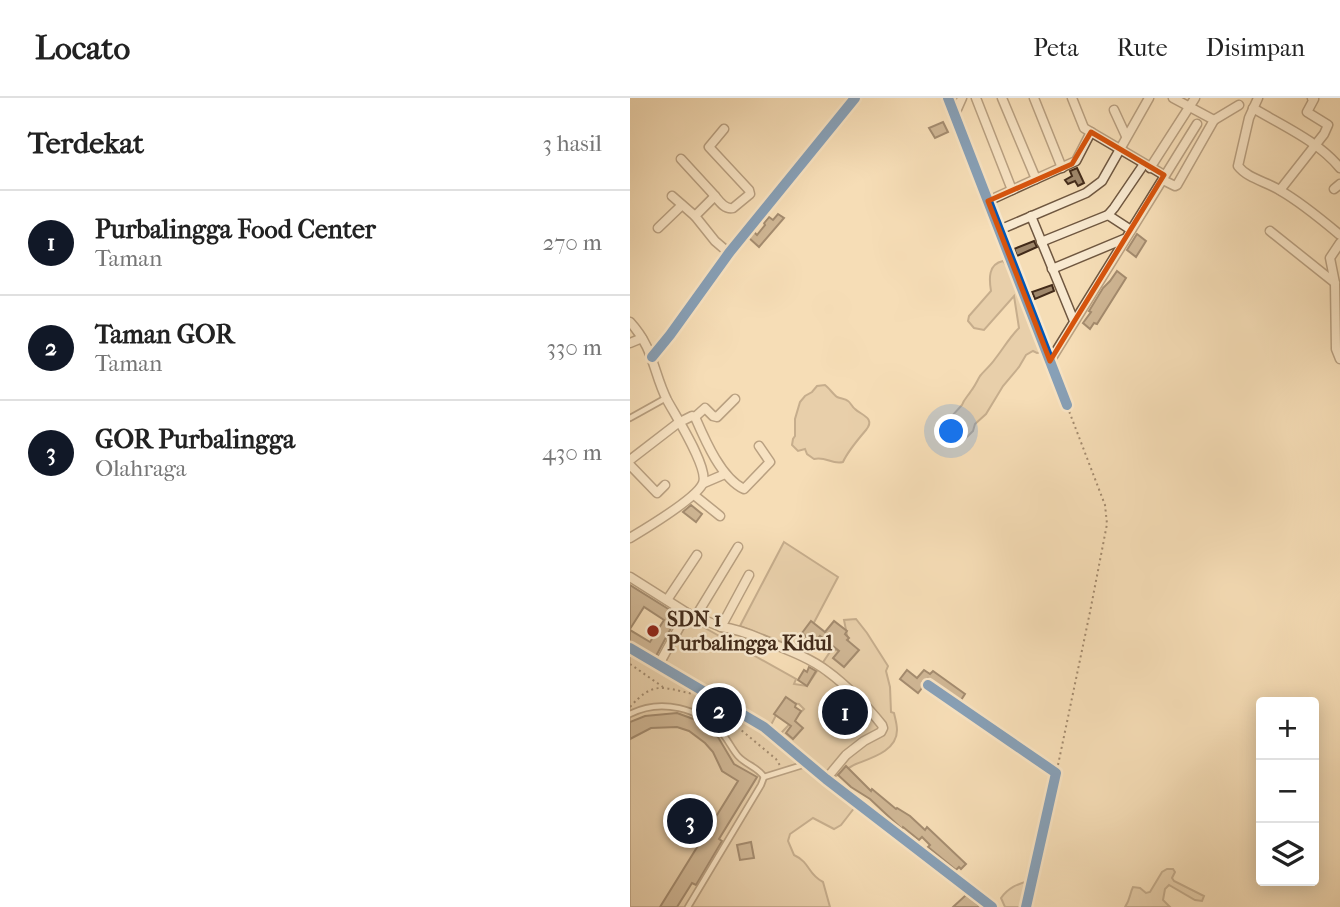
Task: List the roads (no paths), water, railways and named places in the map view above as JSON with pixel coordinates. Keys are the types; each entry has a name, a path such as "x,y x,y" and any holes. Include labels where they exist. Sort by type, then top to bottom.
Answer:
{"street":[{"path":"652,357 729,253 855,98"},
{"path":"948,98 1067,405"},
{"path":"954,116 962,98"},
{"path":"976,98 1012,190"},
{"path":"1002,98 1036,179"},
{"path":"1034,98 1062,168"},
{"path":"1072,98 1084,128 1147,166 1171,184 1177,185 1214,120 1239,106"},
{"path":"999,230 1096,187 1149,98"},
{"path":"1173,98 1214,120"},
{"path":"1041,242 1108,215 1195,98"},
{"path":"1258,98 1238,166 1240,170 1280,190 1340,235"},
{"path":"1280,190 1316,145 1328,125 1307,112 1314,100 1312,98"},
{"path":"1253,108 1316,145 1340,169"},
{"path":"1114,110 1126,136"},
{"path":"1050,361 1197,124"},
{"path":"681,159 727,208 733,208 750,194 709,147 724,129"},
{"path":"988,201 1072,164 1079,158 1091,132"},
{"path":"672,196 695,216 715,241 729,253"},
{"path":"695,216 715,196"},
{"path":"659,228 682,205"},
{"path":"1108,215 1131,230"},
{"path":"1031,216 1074,321"},
{"path":"1270,231 1335,283"},
{"path":"1052,268 1125,239"},
{"path":"1340,243 1330,258 1335,283 1336,349 1340,359"},
{"path":"630,323 638,331 652,357 666,398 679,422 723,475 744,489 770,462 759,446"},
{"path":"630,342 642,338"},
{"path":"665,485 657,493 630,463 679,422 705,408 717,417 734,399"},
{"path":"692,416 704,483"},
{"path":"630,538 657,523 694,495 704,483 723,475"},
{"path":"694,495 720,516"},
{"path":"696,617 738,547"},
{"path":"667,600 697,555"},
{"path":"721,627 750,575"},
{"path":"630,577 696,617 743,632 805,658 827,671 868,708 882,725 881,732 846,755 826,779"},
{"path":"658,666 687,612"},
{"path":"630,649 754,720 992,907"},
{"path":"928,685 1056,773 1026,907"}],"lane":[{"path":"630,418 666,398"},
{"path":"630,714 656,706 683,708 693,712 715,726 740,759 764,777"},
{"path":"764,777 808,764"},
{"path":"688,907 764,777"}],"place":[{"name":"SDN 1 Purbalingga Kidul","path":"653,631"},
{"name":"Taman GOR","path":"719,710"},
{"name":"Purbalingga Food Center","path":"845,712"},
{"name":"GOR Purbalingga","path":"690,821"}]}
